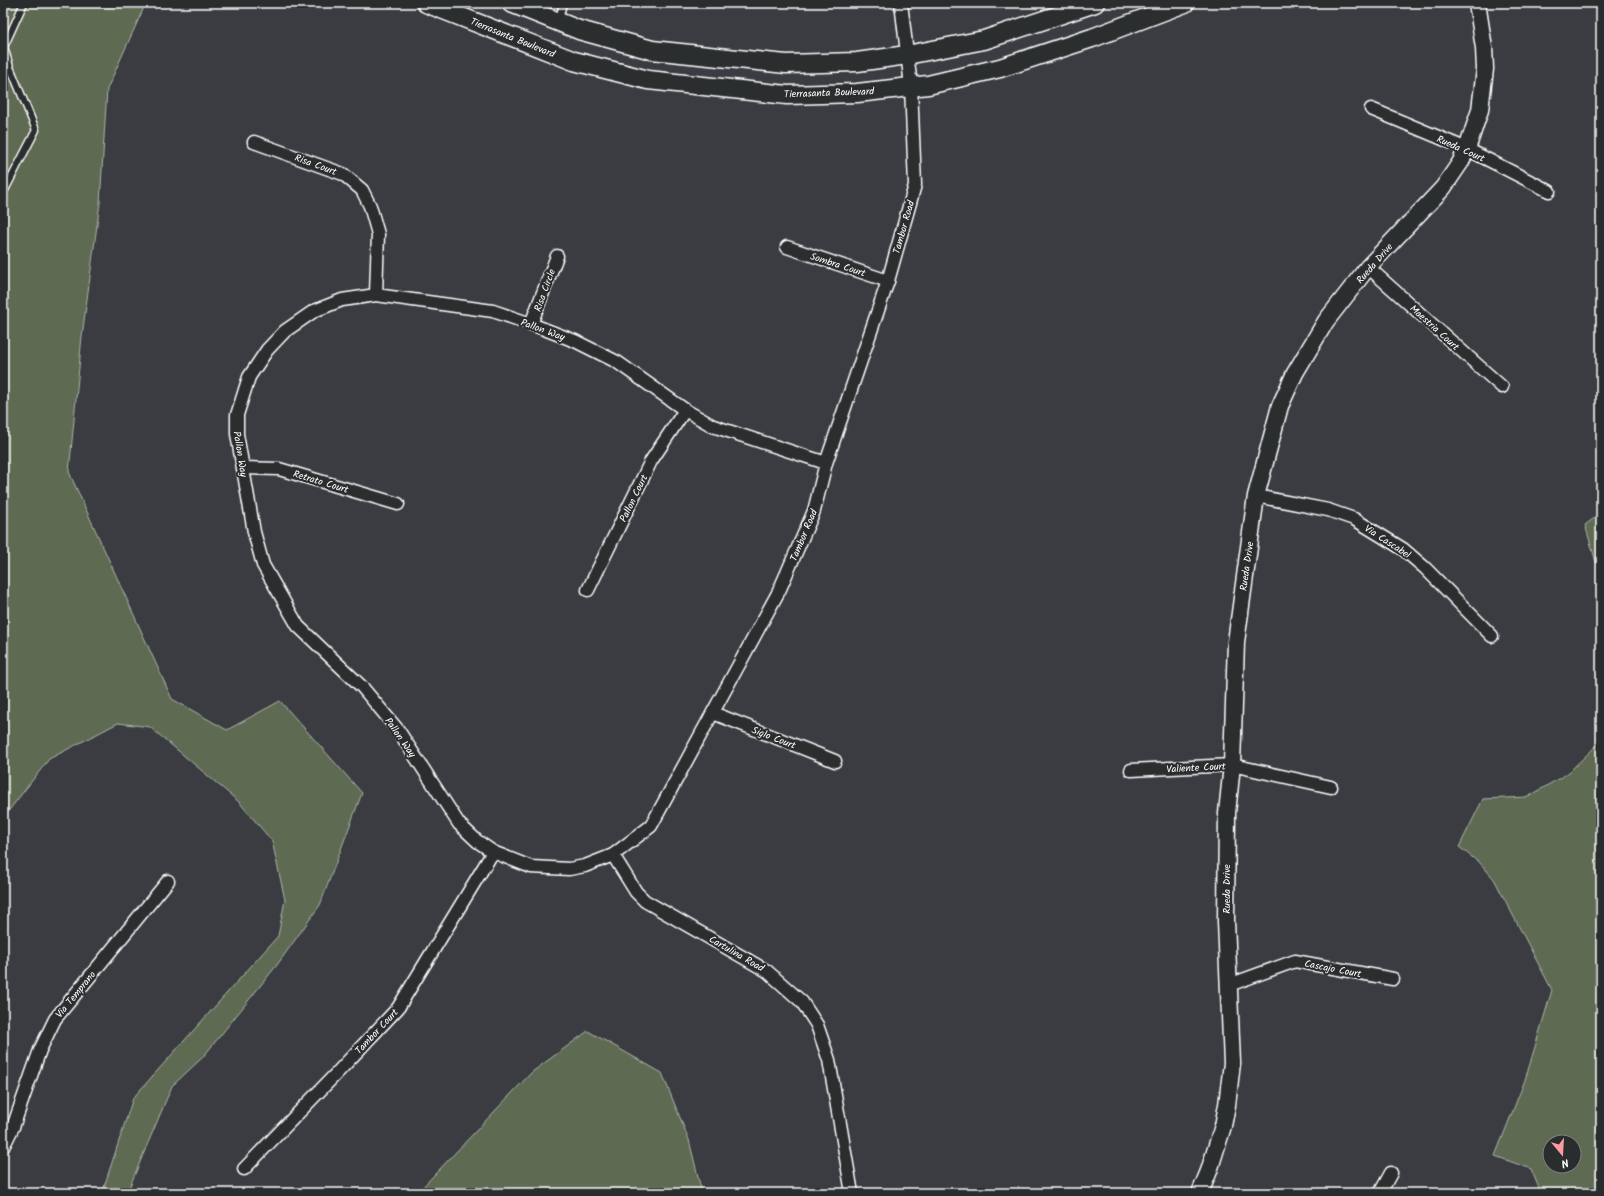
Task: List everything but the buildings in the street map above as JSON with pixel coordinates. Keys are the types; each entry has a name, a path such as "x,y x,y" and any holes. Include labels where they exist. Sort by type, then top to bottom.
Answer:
{"main road":[{"name":"Tierrasanta Boulevard","path":"426,3 574,61 648,80 787,94 857,93 928,85 1000,68 1092,38 1185,3"},
{"path":"511,3 579,30 652,50 786,64 857,62 907,55 984,40 1095,3"}],"street":[{"name":"Tambor Road","path":"493,852 531,867 568,869 585,866 613,855 651,826 779,591 814,511 826,464 888,281 915,185 911,86 901,3"},
{"name":"Rueda Drive","path":"1200,1193 1218,1146 1228,1105 1232,1063 1230,985 1226,921 1227,813 1232,765 1236,642 1256,496 1280,406 1295,372 1326,321 1368,267 1443,188 1467,149 1480,110 1485,68 1484,48 1477,3"},
{"name":"Rueda Court","path":"1371,109 1467,149 1549,191"},
{"name":"Risa Court","path":"254,142 343,174 362,190 370,206 378,234 376,295"},
{"name":"Sombra Court","path":"787,248 888,281"},
{"name":"Risa Circle","path":"531,324 556,256"},
{"name":"Maestria Court","path":"1368,267 1502,387"},
{"name":"Pallon Way","path":"493,852 477,841 459,824 398,730 362,687 298,626 263,565 254,532 237,434 237,415 249,377 267,350 285,331 314,311 342,300 376,295 493,311 575,341 617,362 685,410 713,426 826,464"},
{"name":"Pallon Court","path":"588,590 651,461 685,410"},
{"name":"Retrato Court","path":"244,468 279,469 398,504"},
{"name":"Via Cascabel","path":"1256,496 1328,510 1354,519 1404,549 1425,568 1492,636"},
{"name":"Siglo Court","path":"713,713 835,761"},
{"name":"Valiente Court","path":"1131,770 1232,765 1331,787"},
{"name":"Tambor Court","path":"244,1169 398,1008 493,852"},
{"name":"Cartulina Road","path":"613,855 636,892 645,901 767,970 802,1002 817,1025 829,1060 852,1193"},
{"name":"Via Temprano","path":"3,1147 13,1127 40,1050 55,1020 168,881"},
{"name":"Cascajo Court","path":"1230,985 1295,961 1393,979"},
{"path":"1380,1193 1391,1173"}],"lane":[{"path":"3,190 5,190 36,130 10,67 4,47 24,3"},
{"path":"559,22 563,3"}],"green space":[{"path":"12,3 146,3 107,89 100,203 82,336 69,472 172,699 227,730 280,701 362,793 320,905 277,965 203,1057 172,1086 127,1193 102,1193 133,1098 278,936 285,900 272,841 239,802 150,727 118,723 49,759 3,818 3,14"},
{"path":"1601,513 1601,569 1596,562 1585,525"},
{"path":"1601,741 1601,1193 1541,1193 1531,1169 1495,1156 1525,1080 1552,990 1494,879 1481,864 1459,847 1483,799 1528,797 1568,773"},
{"path":"588,1031 662,1073 689,1140 702,1193 417,1193 532,1072"}]}
